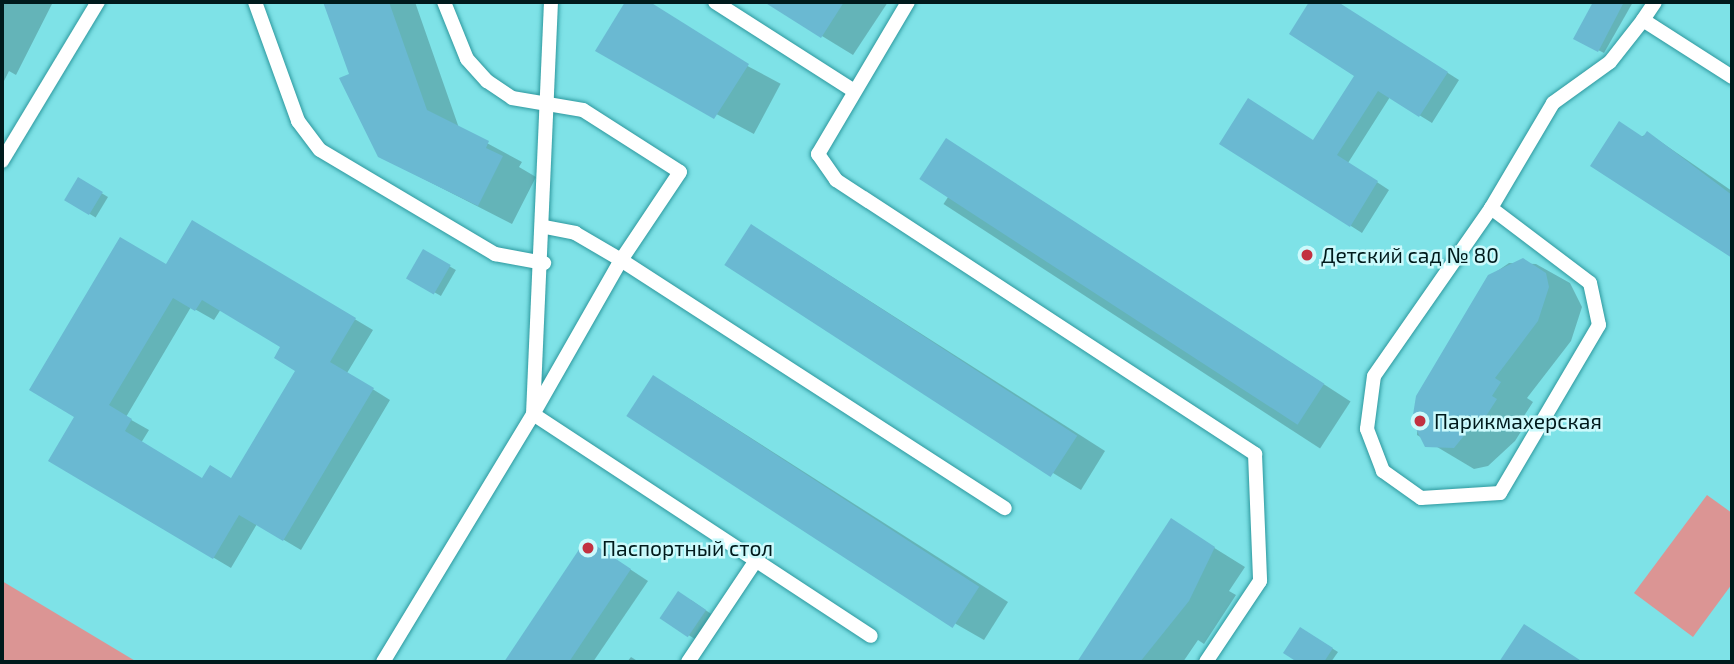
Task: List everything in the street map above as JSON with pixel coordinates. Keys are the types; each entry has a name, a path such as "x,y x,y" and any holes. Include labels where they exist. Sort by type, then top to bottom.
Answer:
{"lane":[{"path":"2,161 98,2"},
{"path":"255,2 298,121 320,150 495,254 544,263"},
{"path":"383,662 533,414 621,260 680,172 583,110 512,98 487,81 467,60 444,2"},
{"path":"533,414 544,263 551,2"},
{"path":"715,2 851,89"},
{"path":"908,2 851,89 818,154 836,180 1255,454 1260,581 1206,662"},
{"path":"1491,208 1590,283 1599,325 1500,493 1421,498 1383,471 1367,429 1374,376 1491,208 1553,103 1610,62 1655,2"},
{"path":"1643,20 1732,77"},
{"path":"545,227 575,233 621,260 1005,508"},
{"path":"533,414 871,636"},
{"path":"688,662 757,559"}],"shaded area":[{"path":"1707,495 1732,513 1732,584 1693,637 1634,593"},
{"path":"2,581 137,662 2,662"}],"building":[{"path":"323,2 389,2 427,110 489,141 486,148 503,156 478,206 378,157 339,78 349,74"},
{"path":"625,2 650,2 749,64 714,119 595,51"},
{"path":"764,2 844,2 821,38"},
{"path":"1309,2 1338,2 1448,72 1419,117 1378,91 1337,155 1378,181 1350,227 1219,144 1248,98 1313,140 1354,76 1289,34"},
{"path":"1593,2 1624,2 1598,52 1573,39"},
{"path":"1619,121 1643,137 1647,131 1732,195 1732,258 1590,166"},
{"path":"946,138 1324,384 1298,425 919,179"},
{"path":"78,177 103,192 89,215 64,200"},
{"path":"192,220 356,318 330,362 374,388 283,541 239,515 213,559 48,461 74,417 29,390 120,237 166,264","holes":["173,298 195,311 202,300 280,347 274,358 295,371 231,478 210,465 202,478 125,431 132,419 109,405"]},
{"path":"751,224 1077,436 1051,477 724,265"},
{"path":"423,249 451,265 434,294 406,278"},
{"path":"1523,258 1546,273 1549,287 1538,321 1495,378 1501,382 1492,396 1497,399 1481,424 1476,421 1454,448 1425,447 1412,421 1416,396 1488,275"},
{"path":"653,375 979,587 953,628 626,416"},
{"path":"1171,518 1215,547 1189,601 1140,662 1077,662"},
{"path":"586,539 631,569 569,662 504,662"},
{"path":"678,591 706,610 688,637 660,618"},
{"path":"1524,624 1583,662 1499,662"},
{"path":"1300,627 1333,648 1324,662 1297,662 1283,653"}],"place":[{"name":"Детский сад № 80","path":"1307,255"},
{"name":"Парикмахерская","path":"1420,421"},
{"name":"Паспортный стол","path":"588,548"}]}
